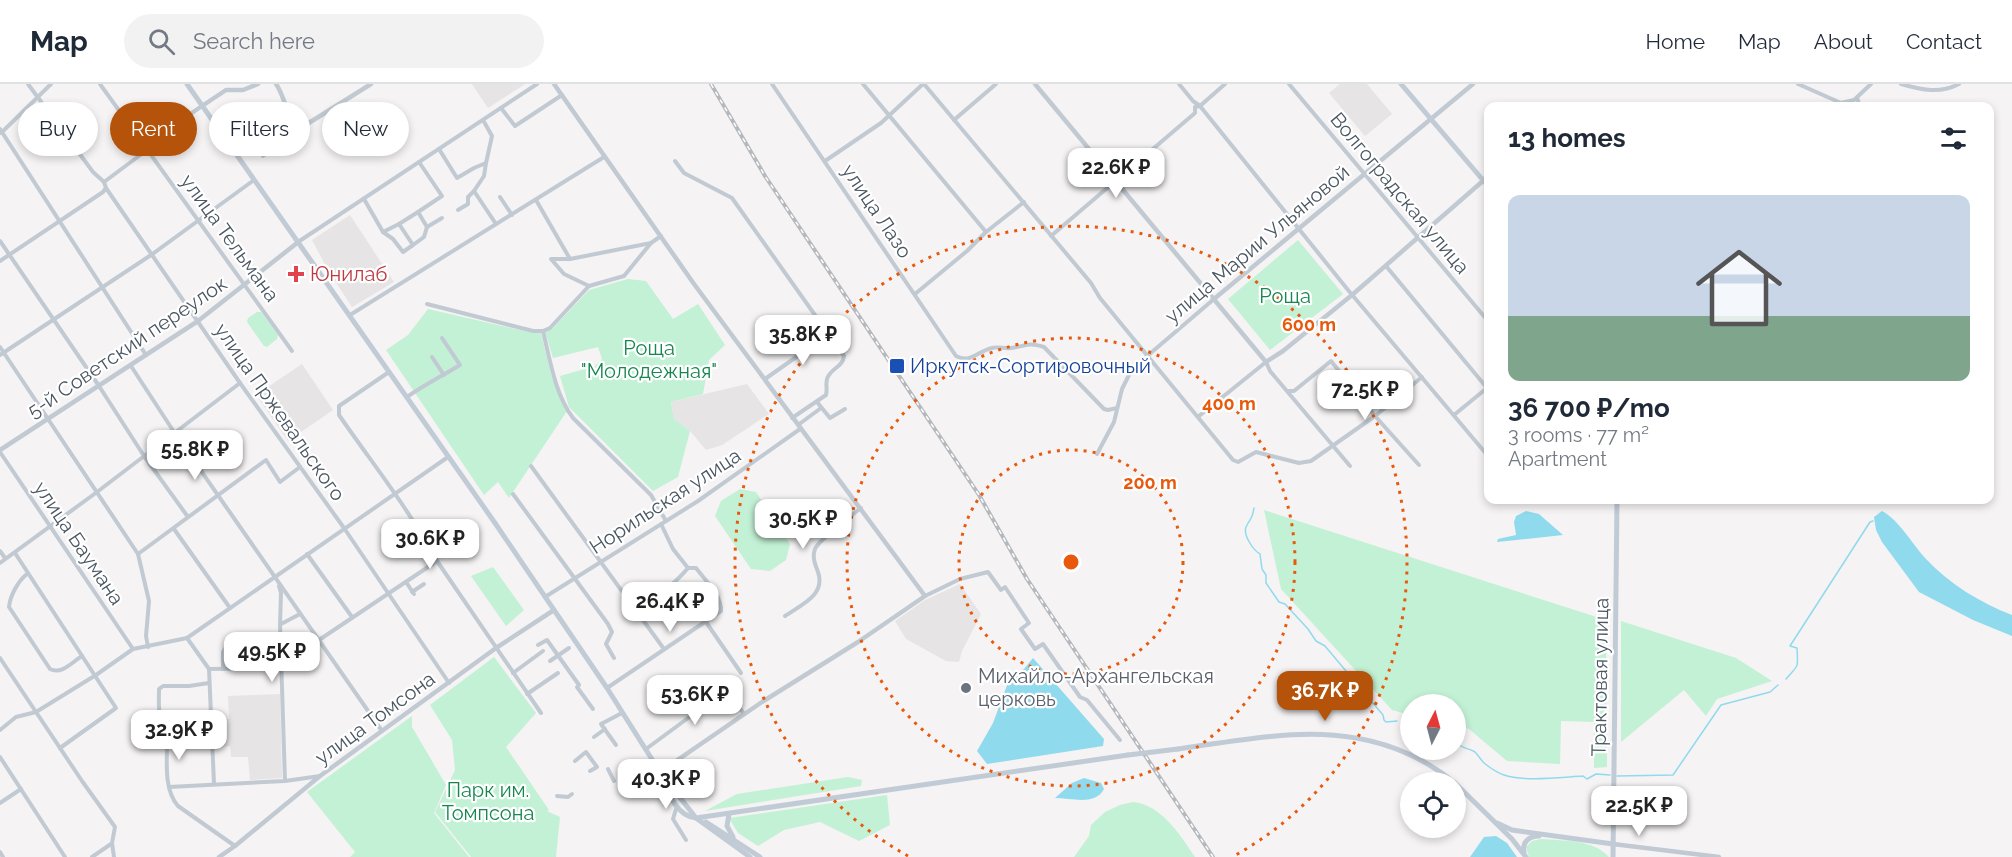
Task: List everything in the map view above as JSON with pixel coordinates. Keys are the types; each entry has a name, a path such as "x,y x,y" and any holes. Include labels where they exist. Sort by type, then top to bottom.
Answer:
{"main road":[{"path":"187,84 554,610 660,772 696,818 750,857"},
{"path":"1401,84 1484,181"},
{"name":"Трактовая улица","path":"1613,857 1617,504"},
{"path":"696,818 1287,734 1337,734 1368,740 1399,750 1439,772"},
{"path":"660,772 670,796 688,817 702,819 758,856"},
{"path":"1466,794 1526,856"},
{"path":"729,814 727,826 734,839"},
{"path":"1497,824 1509,829 1613,844"},
{"path":"1526,856 1523,847 1530,837 1556,836"}],"street":[{"path":"28,84 93,172 104,182 139,156"},
{"path":"51,84 1,132 147,356"},
{"name":"улица Тельмана","path":"100,84 113,102"},
{"path":"197,109 226,90 243,90 258,84"},
{"path":"276,84 284,102"},
{"path":"310,122 371,84"},
{"path":"297,243 537,84"},
{"path":"554,84 764,380 925,596"},
{"name":"улица Лазо","path":"772,84 956,356 963,360 970,359 989,348 1011,348 1024,344 1044,347 1104,409 1117,408"},
{"path":"863,84 986,232"},
{"path":"825,161 881,123 924,84 1024,202 1233,460 1238,462 1256,452 1299,463 1311,461 1374,416 1422,377"},
{"path":"954,120 996,84"},
{"path":"1035,84 1350,466"},
{"path":"1179,84 1193,102 1200,106 1352,295 1484,451"},
{"path":"1195,113 1195,107 1200,106 1225,84"},
{"name":"Волгоградская улица","path":"1289,84 1484,316"},
{"name":"улица Марии Ульяновой","path":"1097,454 1114,422 1128,375 1148,354 1473,84"},
{"path":"1798,84 1839,102"},
{"path":"1851,102 1871,84"},
{"path":"1901,84 1937,91 1947,90 1959,84"},
{"path":"501,108 514,126 562,95"},
{"path":"1857,98 1858,102"},
{"path":"1051,236 1195,113 1204,112"},
{"path":"458,210 468,204 468,197 483,178 492,136 483,120"},
{"path":"439,149 457,178 486,163"},
{"name":"улица Тельмана","path":"151,156 292,351"},
{"path":"350,315 604,157"},
{"path":"675,161 684,174 732,198 844,356 842,364 830,374 826,382 827,392 817,402 792,418"},
{"path":"383,232 442,196 419,162"},
{"path":"2,353 151,255 254,180"},
{"name":"улица Пржевальского","path":"104,182 151,255 344,528 449,683"},
{"path":"1199,416 1352,295 1484,185"},
{"path":"0,261 59,223 106,188"},
{"path":"474,191 496,224"},
{"path":"500,197 512,215"},
{"path":"364,199 383,232 393,239 403,252 424,237 427,227 442,218"},
{"path":"536,200 570,259"},
{"path":"915,294 1024,202"},
{"path":"418,212 427,227"},
{"path":"399,224 413,244"},
{"path":"427,304 533,331 543,331 550,328 589,286 624,276 651,243 661,236"},
{"path":"0,241 144,456 188,517"},
{"name":"5-й Советский переулок","path":"0,451 198,321 297,243"},
{"path":"589,286 559,270 551,259 570,259 651,243"},
{"path":"1386,266 1484,384"},
{"path":"543,331 566,408 651,495 666,520"},
{"path":"764,380 829,334"},
{"path":"407,397 422,385 460,365 442,338"},
{"path":"0,346 2,353 138,554 149,601 146,636 148,647"},
{"path":"432,357 444,375"},
{"path":"1287,392 1294,391 1331,361 1374,416 1419,465"},
{"path":"131,366 174,432 382,731"},
{"path":"389,372 339,406 339,415 426,540 437,561 541,713"},
{"path":"0,563 240,383"},
{"path":"1454,415 1484,390"},
{"path":"817,402 830,418 845,409"},
{"name":"Норильская улица","path":"545,597 698,501 822,408"},
{"name":"улица Баумана","path":"0,451 133,649"},
{"path":"0,730 16,717 36,712 133,649 187,638 448,457"},
{"path":"138,554 266,460 280,482 300,467"},
{"path":"531,466 664,649"},
{"path":"513,494 612,630 606,644 614,658"},
{"path":"785,616 819,589 820,578 814,555 817,544 861,508"},
{"path":"661,524 673,549 688,568"},
{"path":"174,529 230,608"},
{"path":"0,550 5,558"},
{"path":"15,553 116,708 60,748"},
{"path":"307,554 352,618"},
{"path":"319,640 437,561"},
{"path":"635,610 677,582 688,568"},
{"path":"607,688 721,612 722,605 696,568 688,568"},
{"path":"660,772 744,714 858,642 925,596 960,579 988,572 1001,590 1005,587 1029,623 1021,629 1035,650 1043,644 1080,697 1087,700 1120,740"},
{"path":"27,574 10,601 9,608 50,669 60,671 82,656"},
{"path":"278,582 281,593 285,781"},
{"path":"406,582 413,593 424,584"},
{"name":"улица Томсона","path":"219,857 320,776 496,648 554,610"},
{"path":"280,625 300,614"},
{"path":"706,622 741,673"},
{"path":"187,638 209,669 214,784"},
{"path":"538,645 547,640 593,709"},
{"path":"223,669 223,652 226,647 281,645"},
{"path":"550,661 569,648"},
{"path":"513,673 543,651"},
{"path":"0,658 116,827 112,843 114,857"},
{"path":"209,669 282,668"},
{"path":"527,694 558,673"},
{"path":"209,683 163,686 159,689 160,721 167,733 169,788 172,799 178,806 235,846"},
{"path":"645,749 733,685"},
{"path":"727,690 744,714"},
{"path":"616,744 601,724 622,713"},
{"path":"594,737 605,729"},
{"path":"575,761 586,752 597,767 590,771"},
{"path":"0,757 65,857"},
{"path":"608,769 614,781"},
{"path":"169,788 285,781 320,776"},
{"path":"0,802 21,789"},
{"path":"557,796 568,797 572,794"},
{"path":"677,806 673,819 686,840"},
{"path":"92,857 112,843"},
{"path":"1613,844 1719,857"},
{"path":"0,852 3,857"}],"shaded area":[{"path":"472,84 525,84 488,108"},
{"path":"1340,84 1367,84 1392,114 1365,136 1329,93"},
{"path":"350,215 394,282 352,307 329,272 312,240"},
{"path":"302,364 333,410 288,441 256,395"},
{"path":"747,384 769,414 722,445 706,450 690,431 674,419 671,402"},
{"path":"960,584 981,614 962,651 959,662 946,661 906,639 895,621 925,600"},
{"path":"280,694 282,778 250,780 248,757 231,757 230,746 214,747 214,720 229,719 228,696"}],"green space":[{"name":"Роща","path":"1298,240 1343,294 1270,350 1228,299"},
{"name":"Роща \"Молодежная\"","path":"628,279 646,281 673,319 698,304 725,345 709,360 703,394 671,402 674,419 690,431 678,477 653,491 569,407 560,376 595,366 602,359 598,347 553,358 545,331 552,329 589,290"},
{"name":"Роща \"Молодежная\"","path":"428,309 541,333 551,374 567,411 509,498 498,482 484,495 386,350 408,335"},
{"path":"261,312 278,335 277,339 267,347 247,322 248,318"},
{"path":"740,489 756,492 790,544 786,560 770,571 751,569 715,516 721,501"},
{"path":"1264,510 1606,620 1607,767 1594,768 1594,722 1561,721 1560,764 1507,761 1466,728 1466,694 1400,694 1400,712 1392,710 1281,589"},
{"path":"493,567 524,610 506,626 471,576"},
{"path":"1621,621 1736,658 1772,681 1717,699 1706,716 1684,690 1621,742"},
{"name":"Парк им. Томпсона","path":"494,657 536,713 506,747 549,810 547,811 560,817 556,857 471,857 435,812 455,770 452,740 430,705"},
{"path":"412,716 412,727 446,785 434,813 469,857 350,857 355,852 307,792"},
{"path":"848,777 862,780 861,786 705,811 737,794"},
{"path":"887,795 890,825 859,841 820,822 784,830 758,846 738,833 729,818"},
{"path":"1133,802 1153,809 1169,822 1195,857 1074,857 1089,836 1091,825 1105,812"},
{"path":"1541,839 1587,844 1609,857 1529,857 1526,847 1532,841"}],"water":[{"path":"1526,511 1539,514 1563,535 1497,542 1498,539 1516,535 1514,522 1516,516"},
{"path":"1882,511 1906,533 1926,559 1955,585 1977,599 2012,615 2012,636 1973,620 1919,592 1882,542 1876,530 1874,517"},
{"path":"1033,658 1104,739 1103,746 987,764 977,751 993,723 1009,680 1014,679 1017,672 1024,669"},
{"path":"1084,778 1101,783 1104,789 1095,798 1076,800 1055,798 1072,783"},
{"path":"1496,836 1507,843 1517,857 1470,857 1484,837"}],"waterway":[{"path":"1254,508 1245,530 1247,538 1260,554 1266,583 1279,602 1285,604 1316,641 1325,646 1383,715 1384,720 1386,722 1397,721"},
{"path":"1786,679 1797,663 1797,648 1790,646 1870,522 1873,521"},
{"path":"1617,776 1673,775 1721,705 1770,692 1778,685"},
{"path":"1466,748 1475,752 1494,770 1512,777 1543,779 1583,776 1587,779 1596,774 1610,775"}],"railway":[{"path":"711,84 765,176 979,495 1027,579 1213,857"}],"place":[{"name":"Юнилаб","path":"296,274"},
{"name":"Иркутск-Сортировочный","path":"897,366"},
{"name":"Михайло-Архангельская церковь","path":"966,688"}]}
